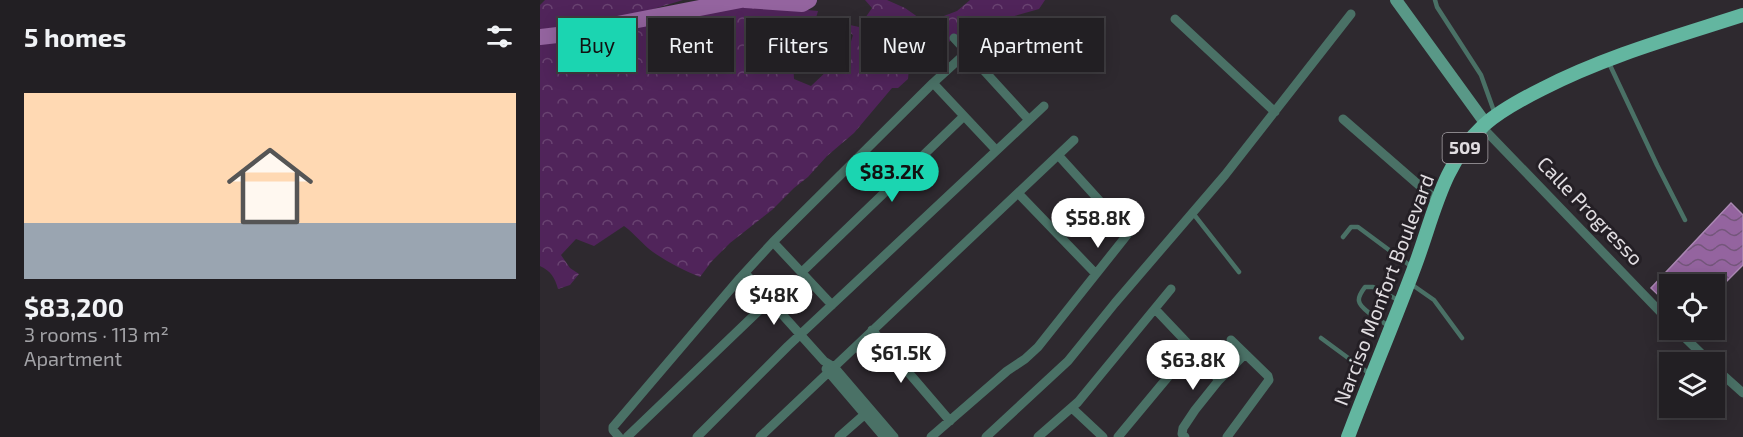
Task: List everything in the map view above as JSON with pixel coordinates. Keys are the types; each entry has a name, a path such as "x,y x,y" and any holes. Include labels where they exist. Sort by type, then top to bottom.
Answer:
{"main road":[{"name":"Calle Progresso","path":"1396,0 1488,122"},
{"name":"Narciso Monfort Boulevard","path":"1348,437 1415,268 1436,200 1456,162 1488,122 1529,95 1607,59 1743,15"}],"street":[{"path":"986,437 1068,361 1225,175 1352,14"},
{"path":"1175,19 1275,112"},
{"path":"954,38 959,43"},
{"path":"619,437 612,427 745,273 959,59"},
{"path":"985,72 1029,120"},
{"path":"933,83 996,150"},
{"path":"697,437 832,305 1044,106"},
{"path":"802,272 964,116"},
{"path":"1343,119 1436,200"},
{"name":"Calle Progresso","path":"1488,122 1659,310"},
{"path":"760,437 1074,140"},
{"path":"931,437 1007,371 1032,353 1127,233 1058,155"},
{"path":"1018,192 1095,273"},
{"path":"773,243 832,305"},
{"path":"745,273 824,361 864,415 884,437"},
{"path":"1038,437 1078,402 1171,289"},
{"path":"627,437 770,300"},
{"path":"1155,309 1220,380"},
{"path":"872,330 950,421"},
{"path":"1227,437 1269,380 1268,376 1231,340"},
{"path":"1687,340 1700,352"},
{"path":"1118,437 1192,348"},
{"path":"1185,437 1182,434 1183,428 1195,410 1245,354"},
{"path":"831,370 894,437"},
{"path":"1725,377 1743,393"},
{"path":"1072,408 1103,437"},
{"path":"839,437 864,415"}],"lane":[{"path":"1435,0 1437,7 1481,75 1488,122"},
{"path":"1607,59 1685,220"},
{"path":"1192,212 1239,272"},
{"path":"1343,237 1351,227 1358,227 1415,268"},
{"path":"1409,282 1434,300 1462,338"},
{"path":"1391,328 1362,307 1359,302 1360,294 1365,288 1372,287 1401,302"},
{"path":"1321,338 1372,375"}],"green space":[{"path":"545,0 683,0 624,18 558,18 558,31 540,34 540,5"},
{"path":"865,0 887,0 905,8 918,18 865,18 872,8"},
{"path":"970,0 1045,0 1039,9 1008,18 959,18 959,37 955,36 947,44 947,18 939,18 957,11"},
{"path":"742,4 818,11 816,18 746,18 746,72 794,72 794,79 811,86 826,72 849,72 849,48 853,35 849,32 849,25 859,27 861,24 861,72 909,72 908,79 898,88 892,88 854,133 772,210 730,243 700,277 658,256 624,226 594,246 576,239 561,255 570,268 579,274 570,285 558,289 552,275 540,266 540,41 558,39 558,72 636,72 636,25 648,22 648,72 734,72 734,18 670,18"}],"water":[{"path":"1731,203 1743,215 1743,265 1725,283 1725,274 1664,274"},
{"path":"1659,280 1659,296 1651,288"}],"waterway":[{"path":"540,37 741,0"},
{"path":"745,0 802,4 809,0"}]}
